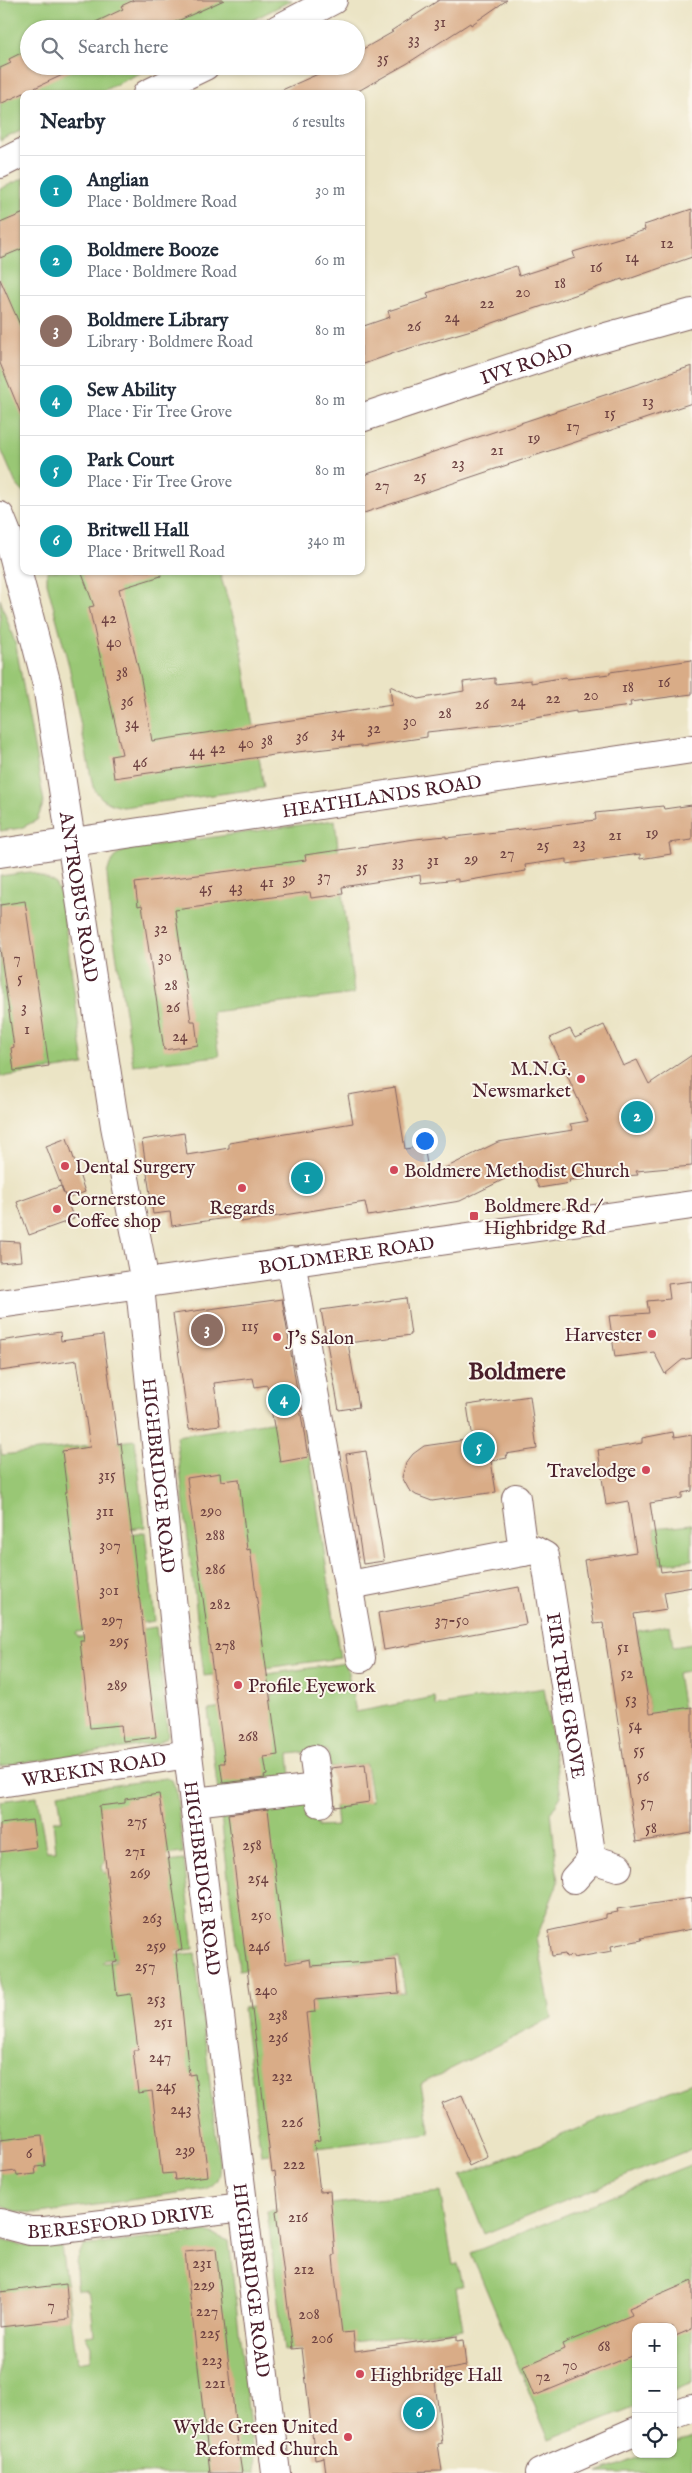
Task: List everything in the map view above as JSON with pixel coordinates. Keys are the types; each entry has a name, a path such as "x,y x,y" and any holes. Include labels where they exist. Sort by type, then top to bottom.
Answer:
{"street":[{"path":"295,20 333,0"},
{"path":"155,90 186,75"},
{"path":"0,164 20,154"},
{"name":"IVY ROAD","path":"365,417 592,341 692,313"},
{"name":"ANTROBUS ROAD","path":"11,528 20,566"},
{"name":"ANTROBUS ROAD","path":"22,575 48,685 115,1126 143,1272 143,1283"},
{"name":"HEATHLANDS ROAD","path":"0,853 692,749"},
{"name":"BOLDMERE ROAD","path":"0,1304 692,1205"},
{"path":"291,1261 350,1585 361,1658"},
{"name":"HIGHBRIDGE ROAD","path":"143,1283 141,1297 188,1754 276,2473"},
{"path":"516,1498 523,1552"},
{"name":"FIR TREE GROVE","path":"350,1585 534,1550 544,1556 605,1863 574,1880"},
{"name":"WREKIN ROAD","path":"0,1783 188,1754"},
{"path":"194,1802 318,1795 314,1759"},
{"name":"BERESFORD DRIVE","path":"0,2223 30,2231 45,2231 243,2206"},
{"path":"677,2414 692,2408"},
{"path":"540,2473 632,2433"}],"green space":[{"path":"0,0 292,0 253,20 20,20 20,75 136,75 104,90 20,90 20,131 0,141"},
{"path":"20,180 20,488 16,484 0,447 0,189"},
{"path":"47,575 220,575 240,639 264,788 123,807 109,803 102,798 93,787 69,666 47,583"},
{"path":"0,599 16,646 44,802 37,820 21,828 0,831"},
{"path":"335,820 354,994 212,1012 219,1056 133,1065 111,920 107,874 110,864 118,854 129,849"},
{"path":"30,872 54,882 61,895 84,1065 0,1077 0,876"},
{"path":"304,1417 340,1658 204,1676 176,1436"},
{"path":"135,1440 145,1527 73,1536 70,1539 72,1541 145,1532 155,1621 77,1632 76,1635 79,1637 156,1627 168,1735 158,1743 0,1766 0,1445 2,1455"},
{"path":"692,1524 692,1560 660,1564 654,1528"},
{"path":"670,1625 673,1647 692,1644 692,1670 677,1673 690,1753 692,1832 669,1837 637,1631"},
{"path":"346,1663 356,1712 435,1697 436,1706 544,1688 561,1796 551,1812 558,1882 537,1937 552,2018 421,2084 430,2134 261,2155 243,2008 405,1992 399,1959 311,1966 310,1959 239,1970 220,1808 306,1797 316,1808 318,1827 337,1826 335,1806 372,1801 366,1764 330,1768 327,1750 289,1754 291,1777 218,1792 208,1710 271,1701 271,1695 287,1693 286,1685 263,1688 261,1675"},
{"path":"166,1778 172,1780 176,1790 183,1853 105,1861 102,1867 104,1873 107,1873 107,1870 184,1860 194,1949 105,1960 102,1963 195,1953 219,2160 219,2175 211,2186 205,2189 41,2213 18,2212 0,2206 0,1801 37,1796 46,1851 56,1851 53,1821 62,1821 58,1793"},
{"path":"692,2082 692,2149 484,2234 461,2176"},
{"path":"692,2164 692,2383 677,2389 677,2323 632,2323 632,2408 549,2440 471,2253"},
{"path":"440,2192 453,2265 458,2264 463,2286 456,2287 463,2329 284,2350 267,2211"},
{"path":"207,2232 229,2241 255,2473 0,2473 0,2240 26,2246 61,2246 77,2362 91,2360 91,2346 85,2335 94,2334 90,2295 86,2290 78,2290 77,2284 77,2263 83,2246"},
{"path":"692,2437 692,2473 598,2473 637,2458 677,2458 677,2443"}],"building":[{"path":"134,0 224,0 180,20 100,20 123,9 121,6"},
{"path":"439,0 507,0 471,25 470,23 408,63 360,90 282,90 316,75 365,75 365,48 393,32 391,31"},
{"path":"20,54 20,75 63,75 30,90 20,90 20,95 0,104 0,68 11,63 9,59"},
{"path":"692,209 692,257 365,364 365,326 390,317 388,311 429,298 427,293 516,266 519,276 575,258 573,252 645,230 644,225"},
{"path":"20,215 20,250 0,258 0,223"},
{"path":"0,279 20,325 20,412 0,363"},
{"path":"692,366 692,403 365,513 365,475"},
{"path":"82,575 161,575 119,589 141,679 152,741 392,705 390,686 418,699 464,691 463,682 495,678 495,684 531,680 531,683 566,677 567,679 610,674 610,672 692,660 692,694 630,702 631,706 576,713 576,711 500,724 427,732 427,737 361,747 361,745 288,753 114,778 111,756 122,754 89,607 94,606"},
{"path":"692,805 692,840 669,843 671,854 640,859 640,854 567,864 567,859 525,865 526,871 458,882 458,879 421,883 420,875 342,887 343,894 311,898 310,892 175,910 191,1021 195,1021 198,1045 164,1050 142,905 138,906 135,883 306,860 305,855 415,839 446,836 446,838 596,820 595,813 663,806 664,809"},
{"path":"25,901 49,1066 14,1071 11,1048 14,1047 0,949 0,905"},
{"path":"604,1025 623,1066 637,1060 649,1084 692,1055 692,1166 636,1171 638,1175 569,1180 570,1183 539,1188 529,1167 460,1201 368,1216 365,1202 241,1222 240,1216 172,1226 170,1212 153,1214 142,1140 184,1133 187,1155 229,1148 229,1143 353,1123 348,1095 395,1087 405,1149 424,1146 429,1176 498,1142 573,1130 570,1124 588,1121 550,1038 570,1029 575,1038"},
{"path":"67,1138 85,1192 66,1199 74,1219 29,1235 17,1202 61,1186 65,1196 46,1146"},
{"path":"0,1241 19,1242 21,1261 0,1263"},
{"name":"Harvester","path":"692,1281 692,1358 682,1360 665,1374 654,1352 615,1357 609,1316 649,1313 647,1301 670,1299 668,1284"},
{"path":"406,1298 411,1335 348,1343 359,1407 339,1410 321,1310"},
{"path":"282,1299 308,1457 280,1462 267,1385 255,1387 253,1378 214,1383 220,1425 189,1429 173,1314"},
{"path":"60,1332 61,1341 103,1335 118,1444 121,1443 156,1737 123,1741 121,1725 90,1728 80,1641 84,1641 65,1492 67,1492 62,1451 90,1447 77,1360 0,1371 0,1341"},
{"path":"530,1396 537,1449 506,1454 507,1458 491,1461 496,1492 432,1501 409,1490 402,1477 406,1463 413,1454 424,1446 472,1439 467,1405"},
{"path":"673,1432 674,1438 692,1435 692,1491 682,1493 682,1498 650,1503 661,1572 692,1568 692,1587 664,1592 667,1609 634,1614 650,1713 692,1707 692,1833 636,1842 603,1623 594,1624 584,1560 636,1552 628,1501 606,1505 598,1450 642,1443 642,1438"},
{"path":"366,1451 384,1561 363,1564 346,1454"},
{"path":"220,1473 221,1481 239,1479 247,1550 250,1549 278,1755 264,1757 267,1775 264,1776 265,1778 223,1783 220,1763 225,1763 187,1478"},
{"path":"519,1587 526,1624 384,1650 378,1613"},
{"path":"365,1764 369,1802 335,1807 331,1768"},
{"path":"159,1794 182,1950 176,1951 189,2075 195,2074 208,2176 175,2180 174,2173 162,2174 152,2091 138,2093 133,2050 138,2050 131,1994 117,1996 113,1963 117,1962 99,1806 125,1803 125,1799"},
{"path":"268,1809 286,1964 310,1959 311,1966 396,1960 399,1993 314,2000 315,2012 306,2013 320,2140 314,2141 320,2192 330,2191 335,2255 333,2256 342,2333 353,2332 355,2351 457,2336 457,2341 463,2340 466,2366 434,2372 442,2443 438,2444 442,2471 326,2473 324,2457 315,2459 302,2348 293,2349 276,2211 279,2210 275,2171 272,2172 228,1814"},
{"path":"32,1820 36,1847 0,1852 0,1824"},
{"path":"692,1898 692,1929 641,1938 642,1940 611,1946 612,1951 573,1958 573,1956 566,1957 565,1954 552,1956 548,1931 606,1918 606,1914 618,1912 617,1909"},
{"path":"462,2095 488,2157 469,2166 442,2103"},
{"path":"42,2135 45,2166 35,2167 36,2174 17,2176 16,2171 0,2173 0,2140"},
{"path":"216,2249 242,2473 210,2473 185,2252"},
{"path":"692,2281 692,2329 677,2335 677,2323 632,2323 632,2356 534,2396 522,2367 564,2349 562,2344 632,2315 629,2308"},
{"path":"66,2284 69,2319 0,2327 0,2292"}],"place":[{"name":"M.N.G. Newsmarket","path":"581,1079"},
{"name":"Boldmere Booze","path":"637,1117"},
{"name":"Dental Surgery","path":"65,1166"},
{"name":"Boldmere Methodist Church","path":"394,1170"},
{"name":"Anglian","path":"307,1178"},
{"name":"Regards","path":"242,1188"},
{"name":"Cornerstone Coffee shop","path":"57,1209"},
{"name":"Boldmere Rd / Highbridge Rd","path":"474,1216"},
{"name":"Boldmere Library","path":"207,1330"},
{"name":"Harvester","path":"652,1334"},
{"name":"J's Salon","path":"277,1337"},
{"name":"Sew Ability","path":"284,1400"},
{"name":"Park Court","path":"479,1448"},
{"name":"Travelodge","path":"646,1470"},
{"name":"Profile Eyework","path":"238,1685"},
{"name":"Highbridge Hall","path":"360,2374"},
{"name":"Britwell Hall","path":"419,2413"},
{"name":"Wylde Green United Reformed Church","path":"348,2437"}],"district":[{"name":"Boldmere","path":"517,1371"}]}
